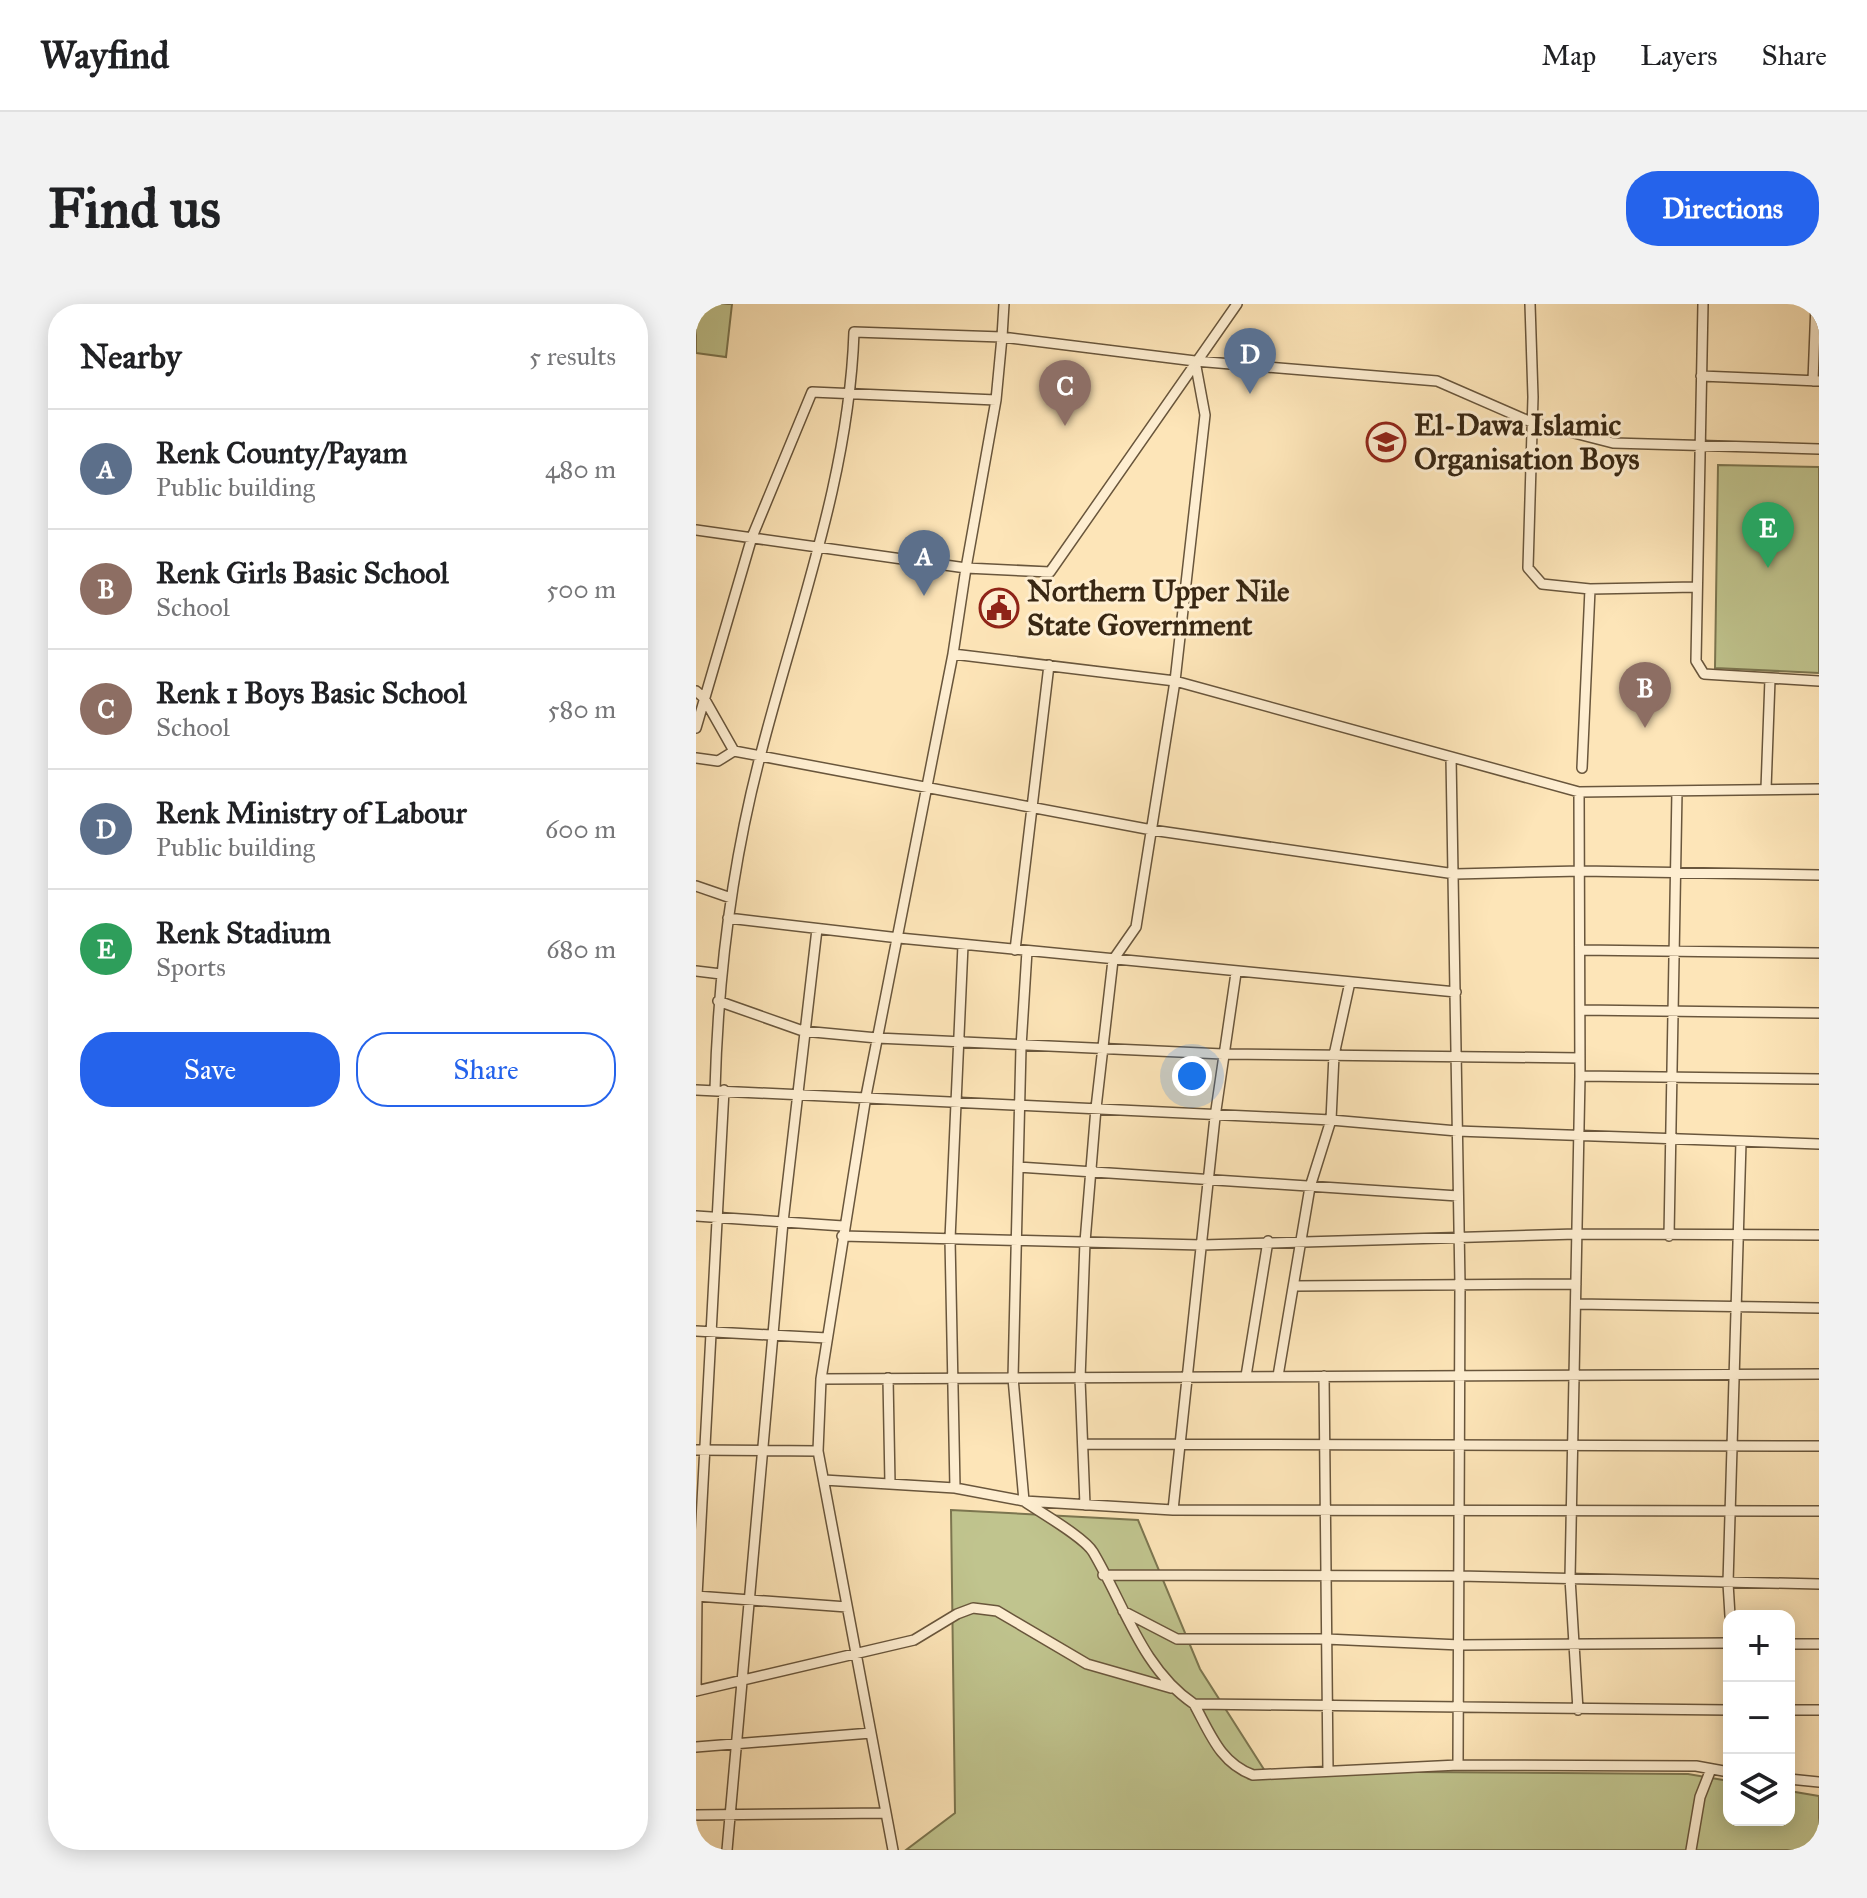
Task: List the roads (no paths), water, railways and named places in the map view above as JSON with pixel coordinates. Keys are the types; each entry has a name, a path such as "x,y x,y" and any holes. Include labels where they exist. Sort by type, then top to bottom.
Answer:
{"street":[{"path":"893,1850 818,1451 821,1379 842,1231 866,1096 953,654 996,400 1004,304"},
{"path":"696,530 822,545 966,568 1050,572 1237,304"},
{"path":"1530,304 1528,568 1542,584 1590,589 1696,587"},
{"path":"1703,304 1696,587 1699,668 1704,674 1819,681"},
{"path":"1701,376 1816,381 1816,304"},
{"path":"1723,1771 1458,1765 1253,1775 1234,1768 1223,1756 1194,1704 1171,1688 1068,1656 1053,1641 997,1611 973,1608 914,1640 857,1656 696,1691 697,1596 717,1217 718,1001 731,898 760,754 822,545 852,393 854,332 1002,337 1195,361 1437,381 1531,422 1613,443 1819,449"},
{"path":"1085,1505 1080,1379 1085,1242 1101,1049 1113,960 1136,927 1175,681 1205,415 1195,361"},
{"path":"696,728 700,694 752,537 812,392 996,400"},
{"path":"1582,768 1590,589"},
{"path":"953,654 1175,681 1579,792 1819,789"},
{"path":"1015,950 1049,665"},
{"path":"1766,789 1770,679"},
{"path":"700,694 734,751"},
{"path":"696,758 718,761 734,751 760,754 1152,830 1455,874 1581,871 1819,875"},
{"path":"1451,757 1460,1285 1458,1765"},
{"path":"1669,1236 1668,1140 1677,791"},
{"path":"1578,1710 1570,1578 1580,1076 1579,792"},
{"path":"696,886 731,898"},
{"path":"728,918 1236,973 1456,992"},
{"path":"727,1850 783,1222 817,929"},
{"path":"955,1488 950,1239 963,945"},
{"path":"1580,950 1819,953"},
{"path":"1027,951 1019,1104 1013,1378 1024,1501 1092,1549 1120,1609 1171,1688"},
{"path":"696,971 721,974"},
{"path":"1173,1510 1215,1117 1236,973"},
{"path":"1278,1376 1310,1187 1331,1120 1334,1055 1350,982"},
{"path":"718,1001 803,1031 958,1044 1223,1054 1580,1058"},
{"path":"1580,1010 1819,1013"},
{"path":"1580,1076 1819,1079"},
{"path":"696,1090 957,1100 1578,1137 1819,1144"},
{"path":"1730,1610 1741,1142"},
{"path":"1018,1167 1458,1196"},
{"path":"696,1216 950,1239 1202,1245 1576,1234 1819,1235"},
{"path":"1246,1376 1268,1241"},
{"path":"1294,1286 1576,1284"},
{"path":"1576,1304 1819,1308"},
{"path":"696,1331 827,1338"},
{"path":"821,1379 1819,1374"},
{"path":"1324,1376 1328,1771"},
{"path":"888,1378 890,1484"},
{"path":"1083,1444 1574,1442 1819,1446"},
{"path":"696,1450 818,1451"},
{"path":"824,1480 955,1488 1024,1501 1173,1510 1460,1508 1819,1511"},
{"path":"1103,1575 1459,1576 1819,1584"},
{"path":"697,1596 847,1607"},
{"path":"1120,1609 1177,1639 1326,1639 1460,1645 1723,1643"},
{"path":"1795,1644 1819,1644"},
{"path":"1194,1704 1723,1710"},
{"path":"1795,1710 1819,1710"},
{"path":"696,1747 871,1733"},
{"path":"1691,1850 1700,1797 1711,1769"},
{"path":"1795,1780 1819,1782"},
{"path":"696,1815 886,1813"}],"place":[{"name":"Renk Ministry of Labour","path":"1250,394"},
{"name":"Renk 1 Boys Basic School","path":"1065,426"},
{"name":"El-Dawa Islamic Organisation Boys","path":"1386,442"},
{"name":"Renk Stadium","path":"1768,568"},
{"name":"Renk County/Payam","path":"924,596"},
{"name":"Northern Upper Nile State Government","path":"999,608"},
{"name":"Renk Girls Basic School","path":"1645,728"}]}
